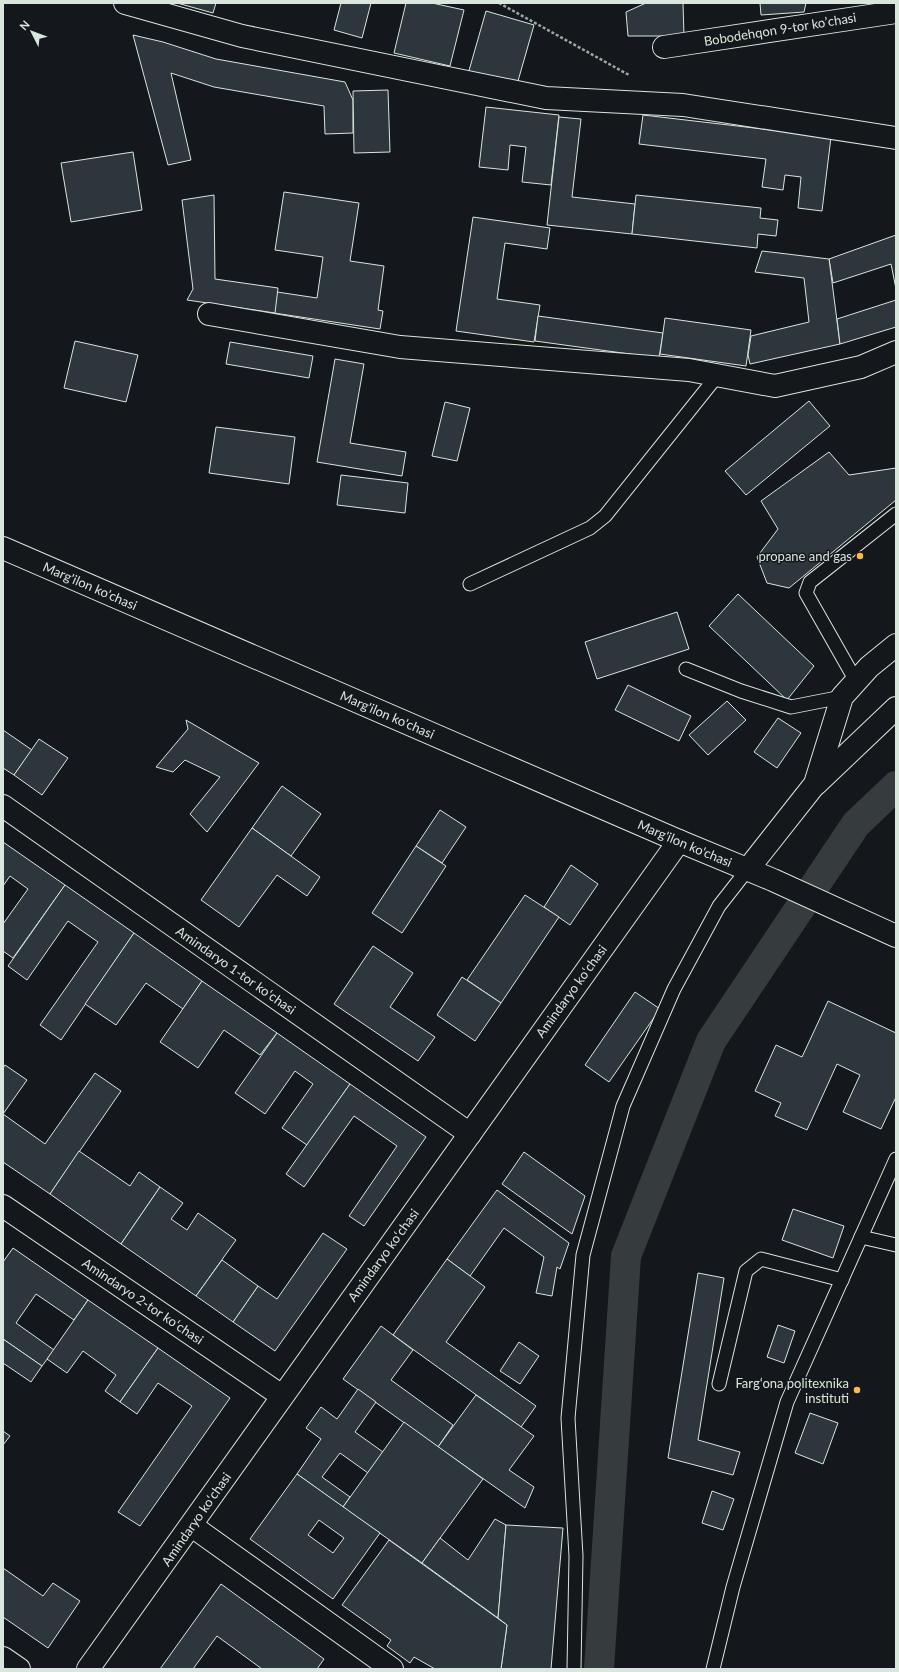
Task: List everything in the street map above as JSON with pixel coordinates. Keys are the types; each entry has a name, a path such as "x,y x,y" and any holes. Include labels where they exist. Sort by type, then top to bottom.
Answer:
{"street":[{"path":"125,3 242,36 546,98 683,105 896,138"},
{"name":"Bobodehqon 9-tor koʼchasi","path":"664,47 896,12"},
{"path":"209,314 400,347 689,370 775,386 861,367 896,352"},
{"name":"Marg'ilon ko'chasi","path":"3,548 679,841 748,869 896,936"},
{"path":"815,784 849,689 869,667 896,645"},
{"path":"748,869 815,784 896,708"},
{"name":"Amindaryo 1-tor koʻchasi","path":"3,806 470,1134"},
{"name":"Amindaryo koʻchasi","path":"88,1669 192,1526 282,1396 679,841"},
{"name":"Amindaryo 2-tor koʻchasi","path":"3,1206 282,1396"},
{"path":"192,1526 392,1669"},
{"path":"3,1658 19,1669"}],"lane":[{"path":"470,584 590,528 605,516 717,376"},
{"path":"686,669 742,691 791,707 849,689 806,593 810,582 896,514"},
{"path":"574,1669 576,1556 568,1418 583,1255 623,1106 674,989 719,906 748,869"},
{"path":"713,1669 733,1587 787,1402 896,1159"},
{"path":"861,1237 896,1245"},
{"path":"719,1384 746,1271 761,1259 842,1280"}],"path":[{"path":"498,3 636,79"}],"building":[{"path":"177,3 216,3 213,13"},
{"path":"341,3 371,3 362,38 334,30"},
{"path":"406,3 432,3 464,10 450,66 394,53"},
{"path":"646,3 683,3 684,36 628,36 626,12"},
{"path":"760,3 806,3 804,12 761,15"},
{"path":"486,11 534,25 516,88 468,74"},
{"path":"133,35 163,42 216,59 345,82 353,100 353,133 325,134 324,106 214,87 171,73 191,160 168,165"},
{"path":"388,90 390,152 354,153 353,91"},
{"path":"486,107 559,115 551,185 522,182 526,147 510,145 508,170 479,167"},
{"path":"643,115 831,137 822,211 798,208 801,177 785,175 783,190 762,187 766,159 639,144"},
{"path":"559,117 581,119 572,197 635,204 632,234 547,225"},
{"path":"133,152 142,210 71,222 61,163"},
{"path":"284,192 359,203 350,261 384,266 378,310 383,311 380,329 274,313 277,292 317,298 323,257 275,250"},
{"path":"214,195 215,279 278,288 275,313 187,300 193,289 182,200"},
{"path":"636,195 761,208 760,218 778,220 776,236 758,234 757,248 632,234"},
{"path":"473,217 550,228 547,249 505,243 497,299 540,305 534,342 456,331"},
{"path":"896,235 896,289 891,264 833,283 829,259"},
{"path":"762,251 829,259 840,344 750,364 748,355 751,336 809,322 804,278 755,272"},
{"path":"896,300 896,327 840,344 837,319"},
{"path":"538,316 663,333 659,358 535,341"},
{"path":"665,318 751,330 746,366 660,354"},
{"path":"75,341 138,355 126,402 64,388"},
{"path":"230,342 313,356 309,378 226,364"},
{"path":"335,359 364,364 350,443 406,452 402,476 317,462"},
{"path":"809,401 830,426 746,495 725,471"},
{"path":"445,402 470,408 457,461 432,456"},
{"path":"216,427 295,437 289,484 209,473"},
{"path":"829,452 849,475 896,468 896,500 789,588 767,583 757,557 778,529 761,501"},
{"path":"341,475 408,483 405,513 337,505"},
{"path":"738,594 814,666 787,700 709,626"},
{"path":"677,612 689,649 597,679 585,642"},
{"path":"628,685 691,716 679,741 615,710"},
{"path":"727,701 746,720 708,755 689,735"},
{"path":"778,718 801,733 777,768 754,752"},
{"path":"186,720 259,763 207,832 190,814 220,777 185,760 173,772 156,767 188,729"},
{"path":"3,730 32,750 14,775 3,768"},
{"path":"39,739 68,758 42,795 14,775"},
{"path":"282,786 321,814 291,856 252,828"},
{"path":"440,810 466,827 442,863 416,846"},
{"path":"252,828 320,877 307,896 277,875 239,927 201,900"},
{"path":"3,842 65,885 13,958 3,951 3,924 28,889 10,876 3,886"},
{"path":"416,846 446,866 402,933 372,913"},
{"path":"571,865 598,884 570,925 544,907"},
{"path":"65,885 134,933 61,1040 40,1025 98,942 68,921 27,980 8,966"},
{"path":"525,895 559,917 501,1003 467,980"},
{"path":"134,933 202,981 183,1009 146,983 116,1025 85,1004"},
{"path":"373,946 413,973 390,1007 435,1037 418,1061 334,1004"},
{"path":"462,977 501,1003 475,1041 437,1015"},
{"path":"202,981 277,1033 260,1055 224,1030 198,1068 160,1042"},
{"path":"635,992 660,1009 609,1082 585,1065"},
{"path":"828,1001 896,1033 896,1097 881,1129 843,1112 860,1075 837,1064 807,1130 775,1116 781,1103 755,1091 776,1045 802,1057"},
{"path":"277,1033 350,1084 307,1145 282,1128 313,1084 295,1071 265,1114 235,1093"},
{"path":"5,1065 27,1080 3,1114 3,1068"},
{"path":"95,1073 121,1091 50,1194 3,1162 3,1114 45,1144"},
{"path":"350,1084 426,1137 364,1226 349,1216 397,1146 354,1116 304,1187 286,1174"},
{"path":"79,1151 130,1186 139,1172 160,1187 121,1244 50,1194"},
{"path":"524,1152 585,1196 572,1234 502,1184"},
{"path":"160,1187 183,1203 171,1219 187,1230 198,1213 236,1240 196,1296 121,1244"},
{"path":"497,1190 569,1243 560,1269 557,1267 552,1296 536,1293 544,1257 504,1228 470,1276 447,1259"},
{"path":"793,1209 844,1226 833,1258 782,1240"},
{"path":"323,1233 347,1249 275,1351 233,1322 258,1286 277,1299"},
{"path":"13,1248 88,1300 74,1320 36,1294 16,1323 54,1350 42,1366 3,1339 3,1262"},
{"path":"447,1259 485,1287 446,1342 536,1406 521,1427 393,1335"},
{"path":"222,1260 258,1286 233,1322 196,1296"},
{"path":"698,1273 724,1278 698,1440 740,1452 733,1475 668,1458"},
{"path":"88,1300 158,1348 120,1402 105,1391 116,1375 83,1351 67,1373 47,1359"},
{"path":"778,1325 795,1331 784,1363 767,1357"},
{"path":"381,1326 413,1350 391,1380 453,1425 438,1447 343,1379"},
{"path":"3,1339 42,1366 31,1382 3,1363"},
{"path":"519,1342 539,1356 520,1384 500,1371"},
{"path":"158,1348 230,1398 140,1526 118,1512 192,1406 158,1383 137,1414 120,1402"},
{"path":"358,1389 376,1402 355,1432 383,1452 368,1473 340,1453 322,1477 350,1497 343,1507 297,1474 321,1439 306,1428 321,1407 337,1419"},
{"path":"476,1395 534,1436 509,1470 534,1487 525,1508 438,1447"},
{"path":"810,1413 838,1423 823,1464 795,1453"},
{"path":"404,1422 483,1479 422,1563 343,1507"},
{"path":"3,1431 10,1436 3,1445"},
{"path":"297,1474 380,1533 333,1599 250,1539","holes":["319,1520 344,1538 333,1553 308,1535"]},
{"path":"712,1491 734,1499 723,1530 702,1523"},
{"path":"495,1519 506,1525 498,1618 422,1563 440,1538 468,1560"},
{"path":"506,1525 563,1528 551,1669 501,1669 507,1625 498,1618"},
{"path":"389,1540 507,1625 501,1669 435,1669 414,1657 410,1663 387,1646 391,1640 342,1605"},
{"path":"3,1568 43,1596 53,1583 80,1601 48,1648 3,1617"},
{"path":"221,1584 324,1659 317,1669 262,1669 217,1636 193,1669 160,1669"}],"waterway":[{"path":"599,1669 626,1256 711,1041 856,824 896,786"}],"place":[{"name":"propane and gas","path":"860,556"},
{"name":"Fargʻona politexnika instituti","path":"857,1390"}]}
